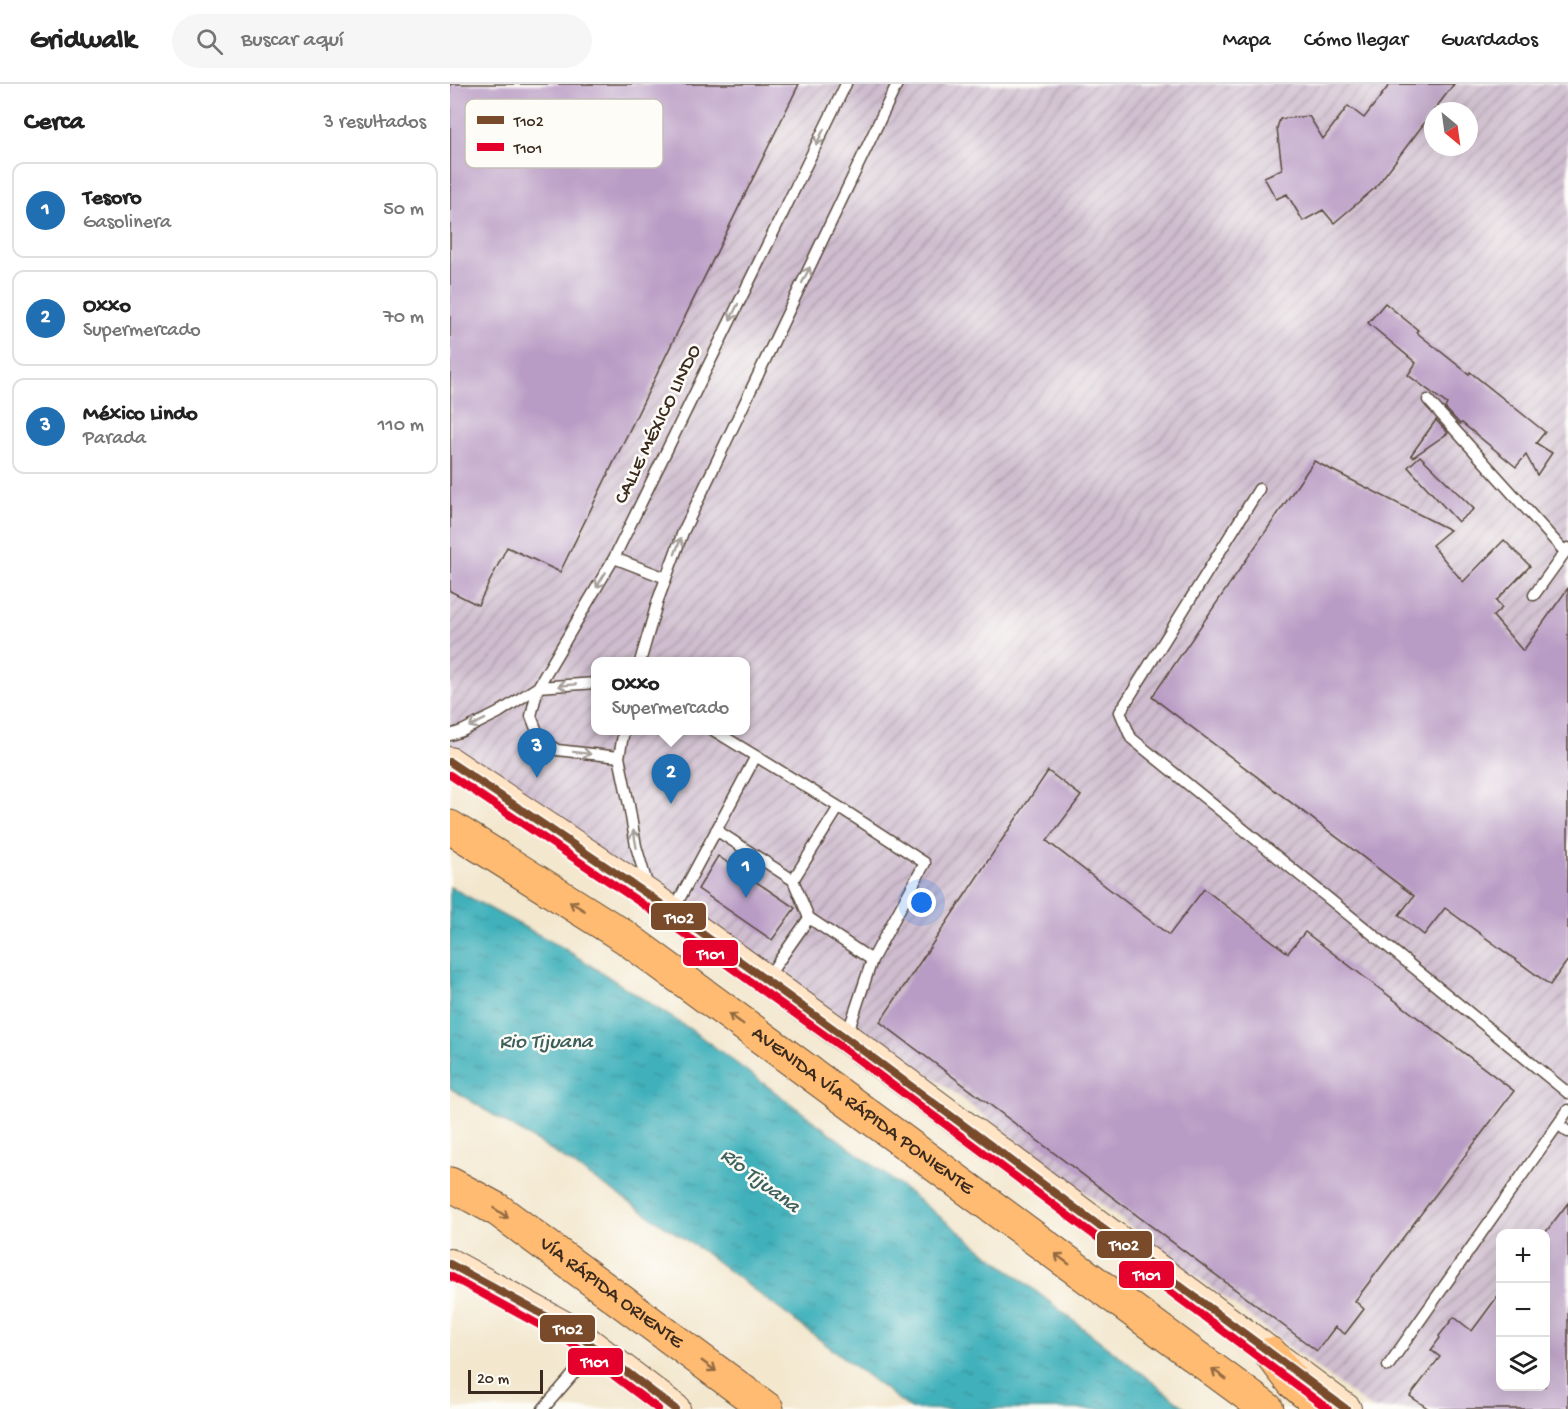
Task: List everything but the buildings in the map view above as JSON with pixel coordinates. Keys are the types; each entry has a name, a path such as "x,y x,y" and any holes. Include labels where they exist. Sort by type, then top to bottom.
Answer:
{"highway":[{"name":"AVENIDA VÍA RÁPIDA PONIENTE","path":"450,826 625,937 1266,1409"},
{"name":"VÍA RÁPIDA ORIENTE","path":"450,1184 498,1210 767,1409"},
{"path":"1271,1354 1293,1382 1325,1409"}],"main road":[{"path":"450,762 661,904 846,1038 1346,1409"},
{"path":"450,1264 573,1332 675,1409"}],"lane":[{"name":"CALLE MÉXICO LINDO","path":"450,735 498,713 538,687 614,558 846,84"},
{"path":"641,657 658,600 688,521 897,84"},
{"path":"1428,400 1566,550 1534,595"},
{"path":"1259,489 1120,712 1131,738 1568,1093"},
{"path":"614,558 666,578"},
{"path":"591,684 538,687 531,716 540,739 556,750 619,757"},
{"path":"623,735 619,757 636,846 661,904"},
{"path":"721,735 839,807 925,864 872,960 846,1038"},
{"path":"661,904 716,830 756,756"},
{"path":"793,880 839,807"},
{"path":"716,830 793,880 809,918 872,960"},
{"path":"766,980 809,918"},
{"path":"1388,1366 1568,1110"},
{"path":"1558,1124 1568,1132"},
{"path":"543,1409 595,1349"}],"shaded area":[{"path":"450,84 1568,84 1568,1409 1372,1409 937,1080 450,757"}],"water":[{"name":"Rio Tijuana","path":"450,887 563,948 693,1031 894,1181 1187,1409 911,1409 707,1254 560,1156 450,1088"}],"transit line":[{"name":"T102","path":"450,762 650,896 846,1038 1346,1409"},
{"name":"T101","path":"450,775 644,905 840,1046 1328,1409"},
{"name":"T102","path":"450,1264 573,1331 675,1409"},
{"name":"T101","path":"450,1276 567,1340 658,1409"}],"place":[{"name":"México Lindo","path":"537,778"},
{"name":"Oxxo","path":"671,804"},
{"name":"Tesoro","path":"746,898"}],"water label":[{"name":"Río Tijuana","path":"759,1182"}]}
